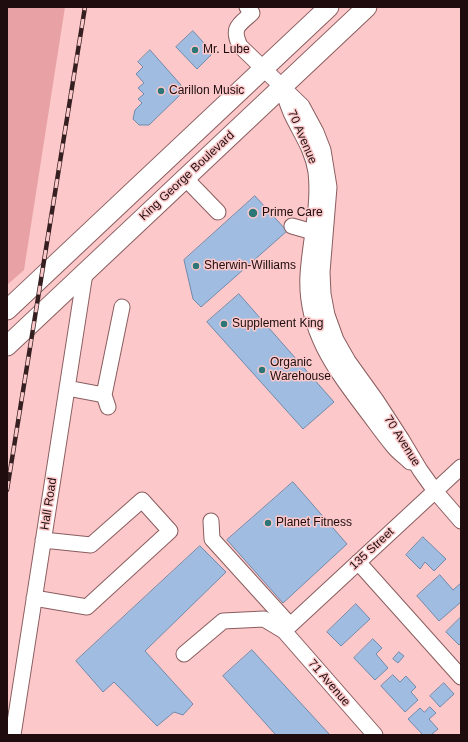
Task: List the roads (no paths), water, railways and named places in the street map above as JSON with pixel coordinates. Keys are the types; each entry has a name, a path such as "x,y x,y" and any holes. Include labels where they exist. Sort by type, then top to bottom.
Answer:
{"main road":[{"name":"King George Boulevard","path":"7,346 281,86 367,7"},
{"path":"7,310 263,68 320,10"},
{"path":"85,273 93,230"}],"street":[{"name":"70 Avenue","path":"253,9 238,26 235,36 240,46 302,106 316,132 323,150 329,188 322,272 323,294 327,315 336,340 348,361 376,400 420,470"},
{"name":"70 Avenue","path":"281,86 292,115 311,152 316,170 317,190 308,276 310,303 315,325 326,352 340,376 395,448 420,470"},
{"path":"185,178 218,212"},
{"path":"292,226 313,232"},
{"name":"Hall Road","path":"13,735 85,273"},
{"path":"67,388 106,401 122,307"},
{"name":"135 Street","path":"287,628 461,467"},
{"path":"420,470 435,491 461,521"},
{"path":"34,598 87,607 170,531 142,500 92,545 43,540"},
{"name":"71 Avenue","path":"211,521 212,539 375,735"},
{"path":"358,562 461,677"},
{"path":"184,654 223,621 264,619 287,628"}],"railway":[{"path":"7,490 85,7"}],"place":[{"name":"Mr. Lube","path":"195,50"},
{"name":"Carillon Music","path":"161,91"},
{"name":"Prime Care","path":"253,213"},
{"name":"Sherwin-Williams","path":"196,266"},
{"name":"Supplement King","path":"224,324"},
{"name":"Organic Warehouse","path":"262,370"},
{"name":"Planet Fitness","path":"268,523"}]}
